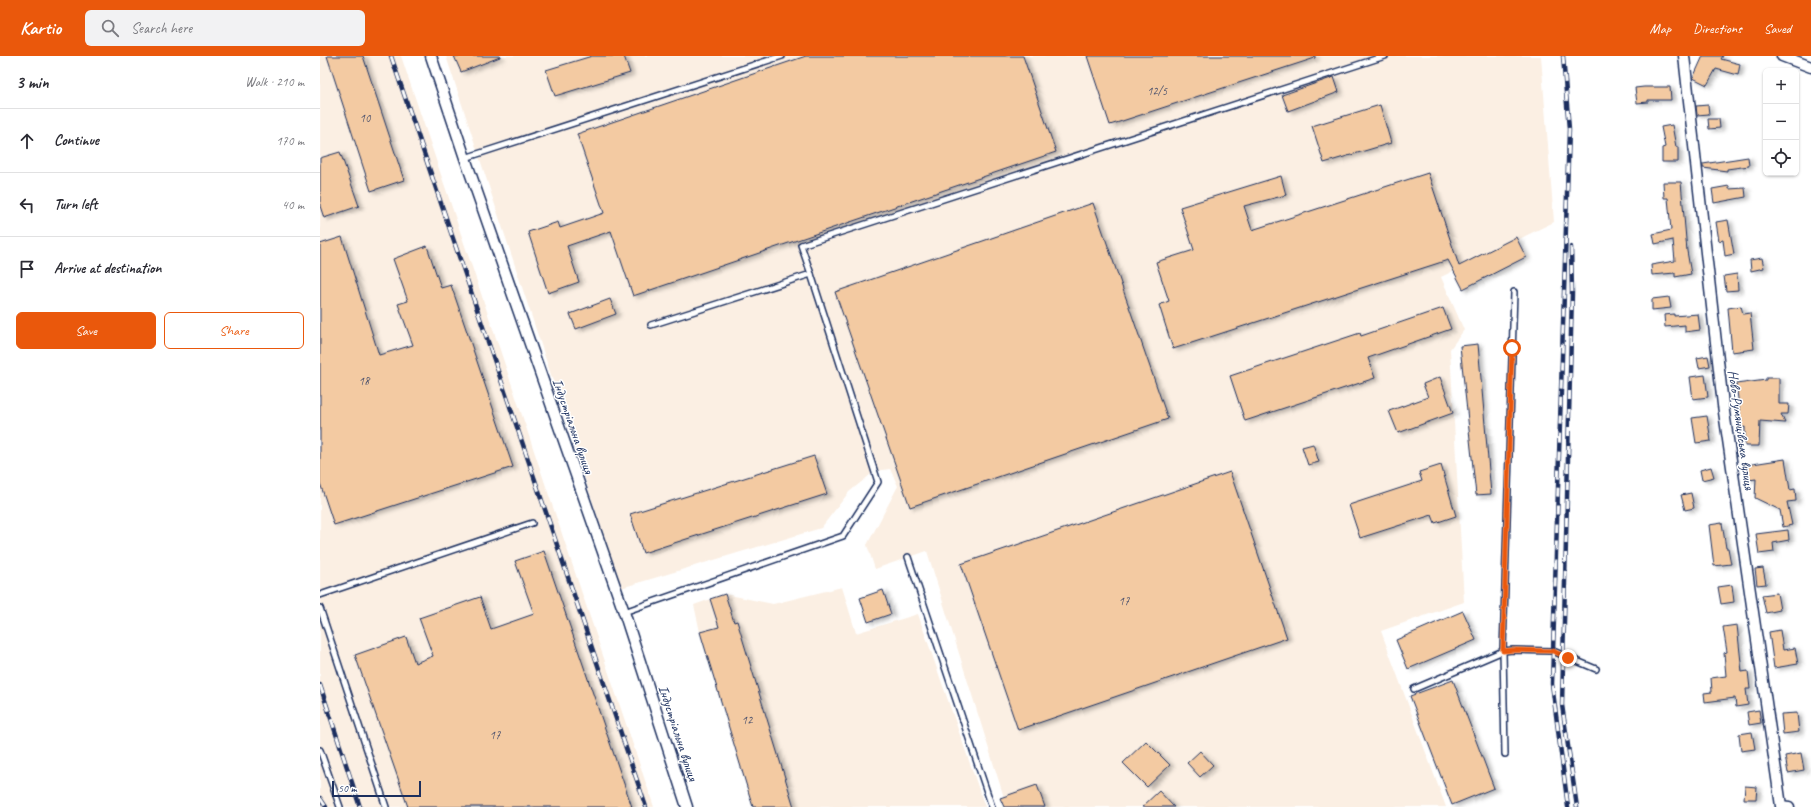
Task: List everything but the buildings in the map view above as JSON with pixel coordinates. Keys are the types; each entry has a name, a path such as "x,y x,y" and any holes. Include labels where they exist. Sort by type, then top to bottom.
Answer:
{"street":[{"name":"Індустріальна вулиця","path":"431,56 464,158 624,612 687,807"},
{"name":"Ново-Румянцівська вулиця","path":"1684,56 1723,405 1785,806"},
{"path":"1782,56 1811,67"}],"lane":[{"path":"464,158 782,56"},
{"path":"624,612 843,536 878,482 801,245 1385,56"},
{"path":"651,325 811,274"},
{"path":"1505,754 1503,651 1514,292"},
{"path":"320,595 532,523"},
{"path":"908,557 992,807"},
{"path":"320,608 386,807"},
{"path":"1414,689 1503,651 1553,651 1596,669"},
{"path":"320,750 340,807"}],"shaded area":[{"path":"320,56 401,56 654,807 320,807"},
{"path":"446,56 1541,56 1554,222 1441,277 1464,330 1450,349 1464,602 1381,631 1446,807 1007,807 927,551 875,569 867,545 898,486 890,469 875,471 849,492 821,528 621,588"},
{"path":"842,587 856,633 918,614 985,807 753,807 700,632 694,605 725,594 773,604"}],"railway":[{"path":"391,56 646,807"},
{"path":"1563,56 1569,129 1552,684 1568,807"},
{"path":"1571,247 1572,292 1562,705 1577,807"},
{"path":"320,685 360,807"},
{"path":"320,798 326,807"}],"route":[{"path":"1512,348 1503,651 1553,651 1568,658"}]}
